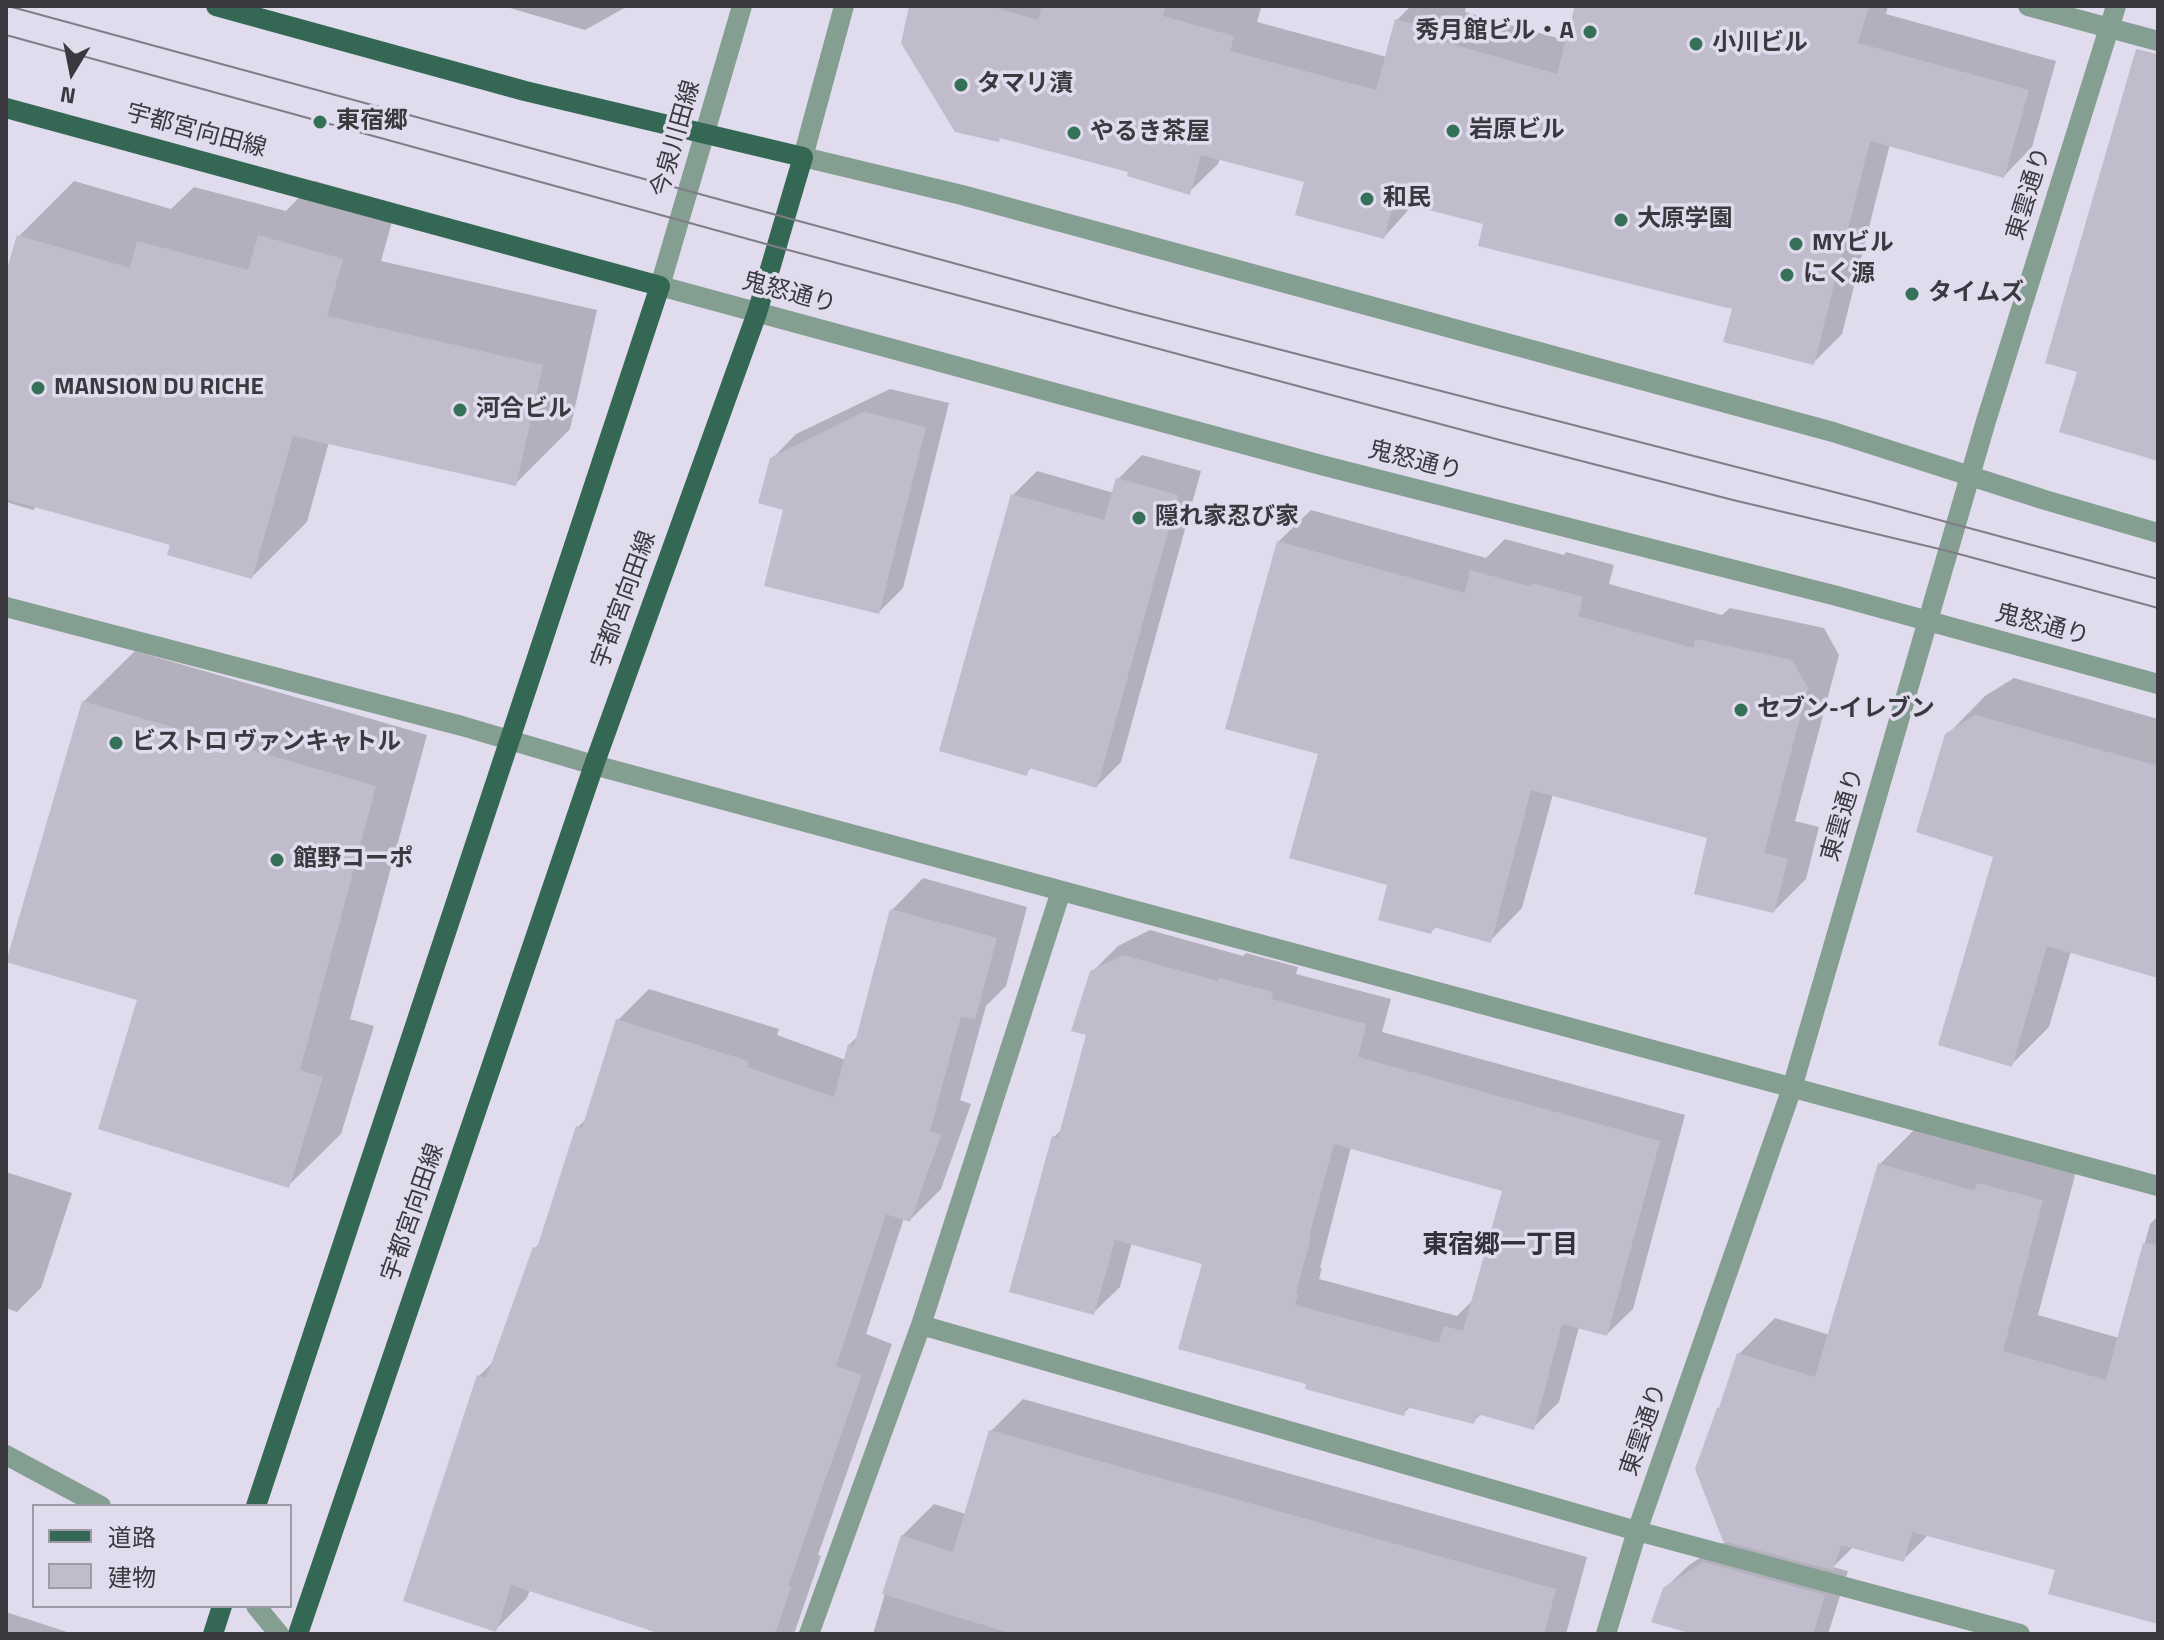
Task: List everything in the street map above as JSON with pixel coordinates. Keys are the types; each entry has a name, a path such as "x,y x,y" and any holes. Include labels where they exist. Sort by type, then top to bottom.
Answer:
{"main road":[{"path":"216,6 525,91 803,157"},
{"name":"宇都宮向田線","path":"6,108 660,286"},
{"name":"宇都宮向田線","path":"298,1634 594,765 757,313 803,157"},
{"path":"257,1504 660,286"},
{"path":"213,1634 221,1608"}],"street":[{"name":"今泉川田線","path":"660,286 742,6"},
{"path":"844,6 803,157 977,199 1881,446 2158,533"},
{"path":"2028,6 2158,41"},
{"name":"東雲通り","path":"1606,1634 1637,1531 1792,1088 1970,476 2116,6"},
{"name":"鬼怒通り","path":"660,286 1321,465 1929,621 2158,684"},
{"path":"7,612 511,739 594,765 2158,1186"},
{"path":"809,1634 921,1325 1061,891"},
{"path":"921,1325 1637,1531 2020,1634"},
{"path":"6,1455 97,1504"},
{"path":"258,1608 279,1634"}],"building":[{"path":"909,6 989,6 1038,20 1042,6 1165,6 1163,16 1234,36 1230,51 1376,90 1395,19 1440,31 1437,40 1557,74 1575,6 1869,6 1858,43 2029,90 2004,178 1870,141 1814,365 1723,342 1732,309 1478,246 1483,224 1394,201 1384,239 1295,215 1304,182 1201,155 1190,195 1127,176 1128,172 1000,138 999,142 955,132 901,43"},
{"path":"2136,49 2158,54 2158,461 2059,432 2077,372 2045,363"},
{"path":"17,235 130,268 137,241 248,270 258,235 343,259 327,316 543,365 516,486 293,436 252,579 167,555 170,545 6,499 6,272"},
{"path":"864,412 926,427 879,614 764,586 783,510 758,503 770,458"},
{"path":"1116,478 1178,495 1097,788 1029,768 1027,776 939,751 1011,494 1104,520"},
{"path":"1277,541 1465,593 1470,570 1531,587 1532,583 1583,597 1578,616 1693,648 1696,639 1792,660 1808,688 1764,853 1788,859 1774,913 1694,894 1707,838 1531,790 1491,943 1433,927 1431,934 1378,920 1387,885 1289,858 1318,754 1225,729"},
{"name":"館野コーポ","path":"82,701 376,786 300,1070 323,1077 289,1188 98,1129 137,1000 6,962"},
{"path":"1975,715 2158,766 2158,978 2047,946 2012,1067 1938,1045 1993,857 1916,832 1945,734"},
{"path":"890,909 997,938 975,1020 961,1016 930,1131 941,1135 910,1222 886,1214 836,1366 862,1375 788,1586 791,1587 775,1634 661,1634 511,1585 496,1632 403,1601 477,1375 486,1378 533,1247 537,1248 576,1126 582,1128 616,1019 748,1061 747,1067 834,1097 848,1044 854,1046"},
{"path":"1123,955 1218,981 1219,978 1273,992 1271,999 1366,1024 1358,1057 1660,1141 1607,1336 1562,1324 1534,1430 1477,1414 1474,1424 1406,1407 1404,1416 1305,1389 1306,1384 1178,1349 1202,1264 1115,1240 1094,1315 1009,1292 1052,1136 1058,1138 1086,1035 1071,1031 1090,971","holes":["1334,1144 1502,1191 1463,1331 1444,1326 1439,1343 1295,1305 1309,1236"]},
{"path":"1878,1163 1975,1191 1977,1183 2043,1200 2003,1351 2106,1380 2143,1243 2158,1245 2158,1624 2048,1594 2055,1570 1912,1532 1904,1562 1841,1545 1833,1570 1723,1541 1695,1469 1737,1353 1815,1377"},
{"path":"989,1430 1556,1589 1544,1634 1013,1634 882,1594 901,1535 953,1552"},
{"path":"1703,1562 1825,1595 1813,1634 1692,1634 1651,1622 1663,1588"}],"tram line":[{"path":"8,6 1126,310 1865,500 2158,579"},
{"path":"6,35 777,247 1500,440 1948,551 2158,608"}],"place":[{"name":"秀月館ビル・A","path":"1590,32"},
{"name":"小川ビル","path":"1696,44"},
{"name":"タマリ漬","path":"961,85"},
{"name":"東宿郷","path":"320,122"},
{"name":"岩原ビル","path":"1453,131"},
{"name":"やるき茶屋","path":"1074,133"},
{"name":"和民","path":"1367,199"},
{"name":"大原学園","path":"1621,220"},
{"name":"MYビル","path":"1796,244"},
{"name":"にく源","path":"1787,275"},
{"name":"タイムズ","path":"1912,294"},
{"name":"MANSION DU RICHE","path":"38,388"},
{"name":"河合ビル","path":"460,410"},
{"name":"隠れ家忍び家","path":"1139,518"},
{"name":"セブン-イレブン","path":"1741,710"},
{"name":"ビストロ ヴァンキャトル","path":"116,743"},
{"name":"館野コーポ","path":"277,860"}],"district":[{"name":"東宿郷一丁目","path":"1500,1247"}]}
